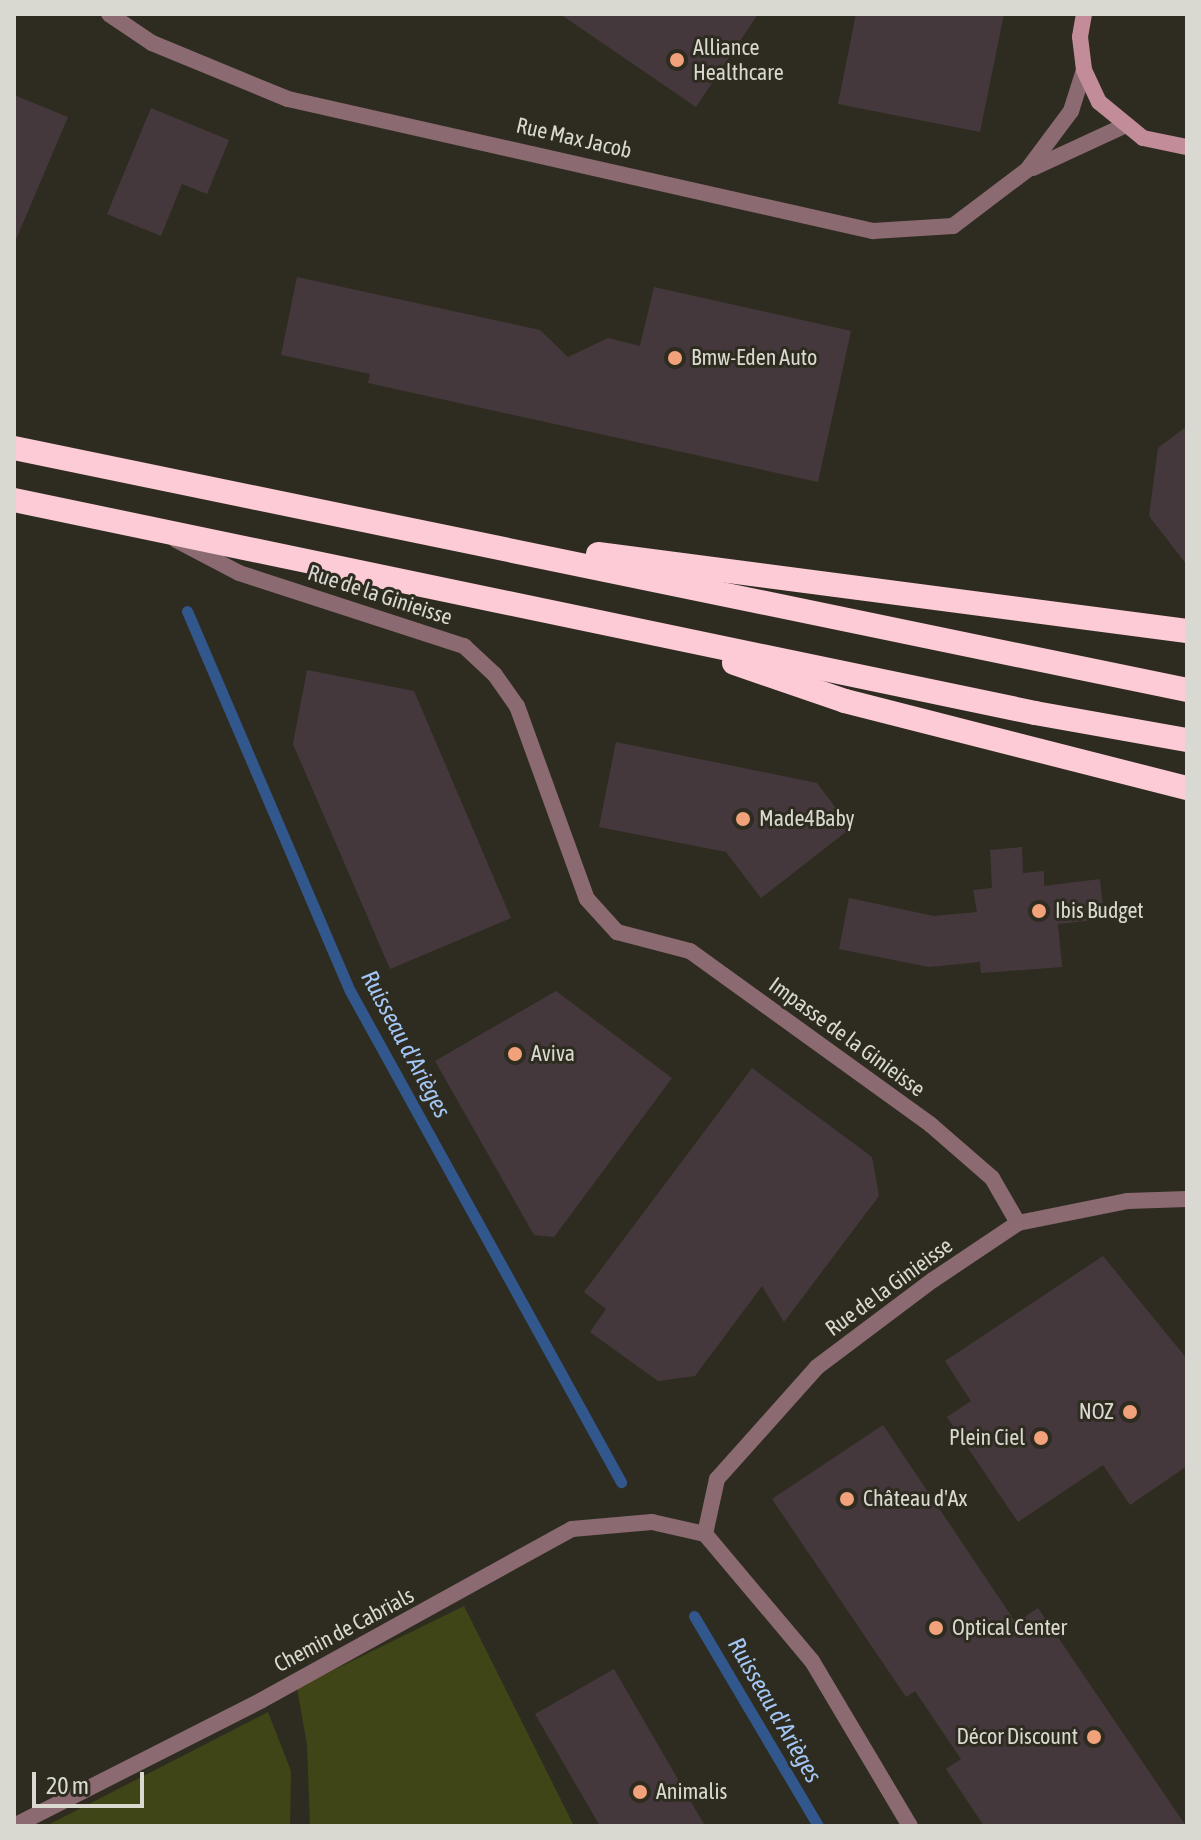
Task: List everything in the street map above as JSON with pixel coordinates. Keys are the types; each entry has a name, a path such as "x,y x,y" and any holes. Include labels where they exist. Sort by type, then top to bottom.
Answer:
{"highway":[{"path":"14,448 1187,690"},
{"path":"14,500 1187,740"},
{"path":"408,527 1187,631"},
{"path":"626,627 845,701 1187,788"}],"street":[{"name":"Rue Max Jacob","path":"109,14 152,43 288,99 873,231 953,226 1027,170 1124,126"},
{"path":"1084,14 1080,37 1084,70 1099,102 1124,126 1154,141 1187,147"},
{"name":"Rue Max Jacob","path":"1027,170 1071,111 1084,70"},
{"name":"Rue de la Ginieisse","path":"157,530 239,573 464,646 495,675 517,706 587,899 617,932"},
{"name":"Impasse de la Ginieisse","path":"617,932 690,951 918,1116 992,1178 1018,1223"},
{"name":"Rue de la Ginieisse","path":"705,1534 717,1479 817,1367 1018,1223 1127,1201 1187,1199"},
{"name":"Chemin de Cabrials","path":"14,1826 262,1700 572,1529 652,1522 705,1534"},
{"path":"705,1534 812,1661 910,1826"},
{"path":"887,1787 919,1826"}],"green space":[{"path":"464,1606 574,1826 310,1826 307,1745 297,1688"},
{"path":"268,1712 291,1771 290,1826 46,1826"}],"building":[{"name":"Alliance Healthcare","path":"560,14 758,14 696,107"},
{"path":"856,14 1004,14 980,132 838,104"},
{"path":"14,95 68,117 14,244"},
{"path":"151,108 229,140 207,194 182,184 161,236 107,214"},
{"path":"297,277 540,330 568,357 608,338 640,346 654,287 851,331 818,482 368,383 370,374 281,355"},
{"path":"1187,426 1187,565 1149,516 1158,448"},
{"path":"307,670 414,691 511,918 390,969 293,744"},
{"path":"616,742 817,783 851,828 761,898 726,852 599,827"},
{"name":"Ibis Budget","path":"1022,847 1023,873 1044,871 1044,886 1100,879 1104,919 1058,924 1062,967 981,973 980,962 929,967 839,949 849,898 934,916 977,912 973,890 992,888 990,850"},
{"path":"556,991 672,1078 554,1237 534,1235 435,1061"},
{"path":"752,1068 872,1157 879,1196 784,1322 762,1286 695,1376 658,1381 590,1332 606,1309 584,1292"},
{"path":"1103,1256 1187,1359 1187,1466 1130,1505 1103,1465 1018,1522 947,1417 971,1401 945,1361"},
{"path":"883,1425 1016,1623 1038,1608 1186,1826 984,1826 946,1769 961,1759 915,1691 906,1697 772,1499"},
{"path":"614,1669 705,1826 600,1826 535,1714"}],"waterway":[{"name":"Ruisseau d'Arièges","path":"187,611 350,991 621,1482"},
{"name":"Ruisseau d'Arièges","path":"694,1616 818,1826"}],"place":[{"name":"Alliance Healthcare","path":"677,60"},
{"name":"Bmw-Eden Auto","path":"675,358"},
{"name":"Made4Baby","path":"743,819"},
{"name":"Ibis Budget","path":"1039,911"},
{"name":"Aviva","path":"515,1054"},
{"name":"NOZ","path":"1130,1412"},
{"name":"Plein Ciel","path":"1041,1438"},
{"name":"Château d'Ax","path":"847,1499"},
{"name":"Optical Center","path":"936,1628"},
{"name":"Décor Discount","path":"1094,1737"},
{"name":"Animalis","path":"640,1792"}]}
